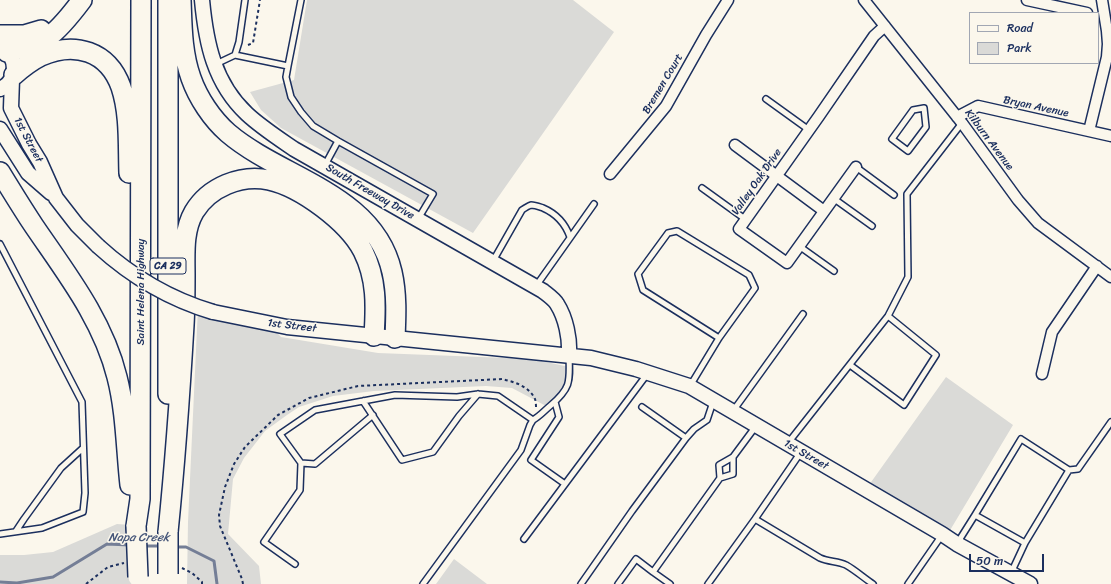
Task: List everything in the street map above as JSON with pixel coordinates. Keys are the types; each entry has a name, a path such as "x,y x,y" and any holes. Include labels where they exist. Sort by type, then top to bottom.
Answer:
{"highway":[{"path":"2,45 62,24 82,0"},
{"name":"Saint Helena Highway","path":"138,581 136,526 140,499 142,0"},
{"name":"CA 29","path":"168,0 168,579"},
{"path":"181,0 184,52 187,66 191,79 202,102 219,124 239,141 337,198 367,223 378,237 388,259 395,286 395,338"},
{"path":"13,77 28,64 43,55 69,48 79,49 98,56 112,69 117,78 126,109 130,205 141,365"},
{"path":"0,172 81,295 100,329 111,356 117,376 121,398 131,500 136,526"},
{"path":"168,532 184,323 186,238 187,229 194,212 204,199 216,189 232,182 249,178 268,180 283,184 297,191 337,219 351,233 363,251 371,269 375,289 376,309 374,336"}],"main road":[{"name":"South Freeway Drive","path":"202,0 208,46 220,80 247,114 294,149 543,291 556,303 563,317 569,343 569,355"},
{"name":"1st Street","path":"2,45 13,62 11,108 40,162 56,198"},
{"path":"0,89 8,84 13,77"},
{"name":"1st Street","path":"0,129 28,172 56,198 77,225 98,246 126,270 157,290 181,301 213,312 269,324 569,355 591,358 648,372 690,386 957,544 1028,583"}],"street":[{"name":"Bremen Court","path":"610,174 666,106 706,35 728,0"},
{"name":"Kilburn Avenue","path":"864,0 959,120 1018,200 1038,222 1111,277"},
{"path":"1027,0 1082,12"},
{"path":"1090,131 1107,57 1108,44 1102,16 1102,0"},
{"name":"Valley Oak Drive","path":"856,167 787,263 738,229 874,36 885,26"},
{"name":"Bryan Avenue","path":"959,120 978,106 1111,136"},
{"path":"735,145 824,211"},
{"path":"1042,374 1052,332 1097,266"}],"lane":[{"path":"235,55 239,42 245,0"},
{"path":"301,0 286,78 291,97 313,126 433,194 417,220"},
{"path":"214,64 235,55 288,66"},
{"path":"766,99 809,130"},
{"path":"924,108 926,127 908,151 892,139 913,110 924,108"},
{"path":"787,444 888,316 908,277 907,194 959,120"},
{"path":"324,166 338,141"},
{"path":"856,167 894,195"},
{"path":"702,188 745,219"},
{"path":"834,198 872,226"},
{"path":"536,286 594,204"},
{"path":"493,262 522,210 531,205 538,206 549,211 559,218 567,227 570,237"},
{"path":"690,386 719,338 754,288 749,275 677,231 668,233 638,274 643,290 719,338"},
{"path":"0,244 82,402 85,493 83,512 42,528 0,534"},
{"path":"799,246 834,271"},
{"path":"732,411 803,314"},
{"path":"850,365 904,405 936,355 888,316"},
{"path":"423,584 521,450 533,420 555,402 567,388 569,380 569,355"},
{"path":"524,539 648,372"},
{"path":"295,564 264,542 300,490 301,463 280,434 315,410 395,395 457,397 478,394 498,396 533,420"},
{"path":"363,401 402,460 433,452 459,416 478,394"},
{"path":"581,584 632,511 686,438 694,429 707,420 714,400"},
{"path":"555,402 559,417 531,460 565,484"},
{"path":"642,407 686,438"},
{"path":"301,463 315,464 373,415"},
{"path":"957,544 1021,439 1069,470 1078,468 1111,422"},
{"path":"720,478 719,465 733,458 756,426"},
{"path":"16,532 61,468 83,448"},
{"path":"708,584 801,452"},
{"path":"653,572 720,478 733,474 733,458"},
{"path":"1010,573 1025,543 1069,470"},
{"path":"975,515 1025,543"},
{"path":"755,519 820,558 829,562 838,562 846,565 873,584"},
{"path":"908,584 942,534"},
{"path":"618,584 636,559 670,584"}],"path":[{"path":"248,45 253,43 260,0"}],"green space":[{"path":"307,0 573,0 614,32 473,233 281,128 261,110 250,92 294,80"},
{"path":"198,307 269,324 281,337 378,353 533,359 569,367 567,388 548,407 512,388 486,386 374,391 333,396 299,407 265,431 244,458 233,479 228,534 259,566 261,584 187,584 188,522"},
{"path":"946,377 1013,425 949,532 869,485"},
{"path":"117,524 131,525 135,584 0,584 0,555 24,555 53,552"},
{"path":"454,559 487,584 436,584"}],"waterway":[{"name":"Napa Creek","path":"0,582 17,583 53,577 107,544 130,545"},
{"name":"Napa Creek","path":"144,546 162,546"},
{"name":"Napa Creek","path":"174,547 186,547 214,561 217,584"}]}
